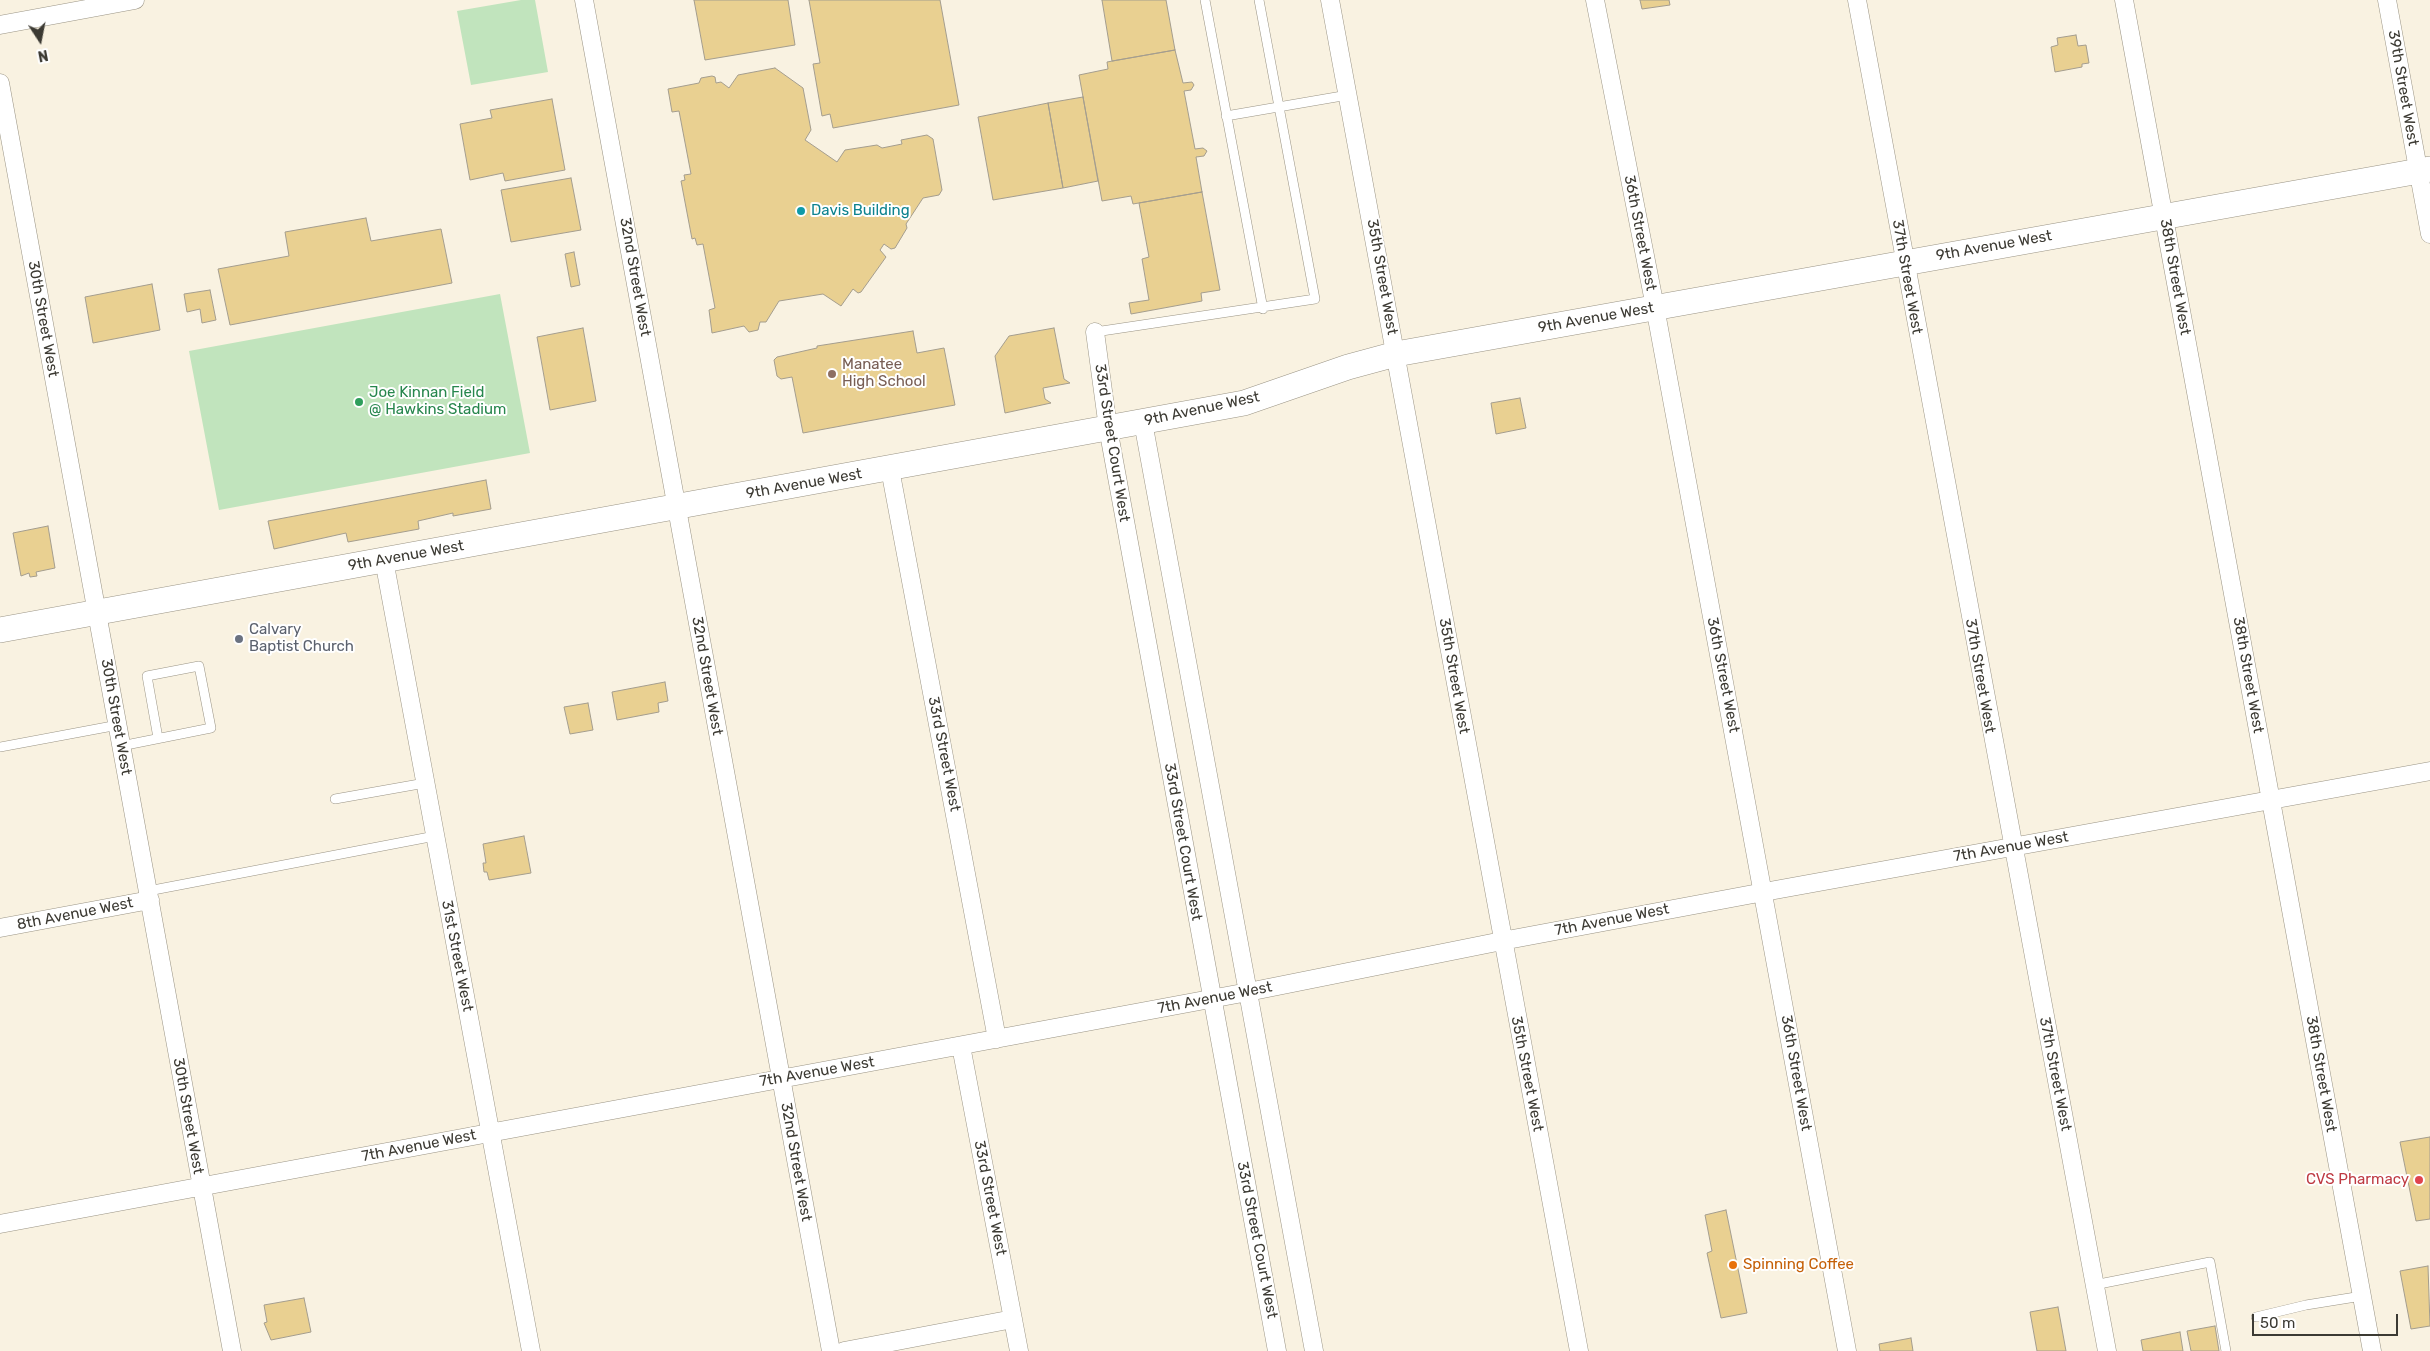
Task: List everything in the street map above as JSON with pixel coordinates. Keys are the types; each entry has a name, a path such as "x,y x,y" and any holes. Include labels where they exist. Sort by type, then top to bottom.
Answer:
{"street":[{"path":"0,25 135,0"},
{"name":"32nd Street West","path":"584,0 831,1351"},
{"name":"35th Street West","path":"1330,0 1579,1351"},
{"name":"36th Street West","path":"1595,0 1655,307 1847,1351"},
{"name":"37th Street West","path":"1856,0 2107,1351"},
{"name":"38th Street West","path":"2124,0 2372,1351"},
{"name":"39th Street West","path":"2387,0 2424,170 2430,234"},
{"name":"30th Street West","path":"0,83 232,1351"},
{"name":"9th Avenue West","path":"0,630 1244,403 1348,367 1396,354 2424,170"},
{"name":"33rd Street Court West","path":"1095,332 1108,428 1211,999 1277,1351"},
{"path":"1143,422 1314,1351"},
{"name":"33rd Street West","path":"890,468 997,1039"},
{"name":"31st Street West","path":"384,560 531,1351"},
{"name":"7th Avenue West","path":"0,1224 1211,999 1502,941 1764,892 2430,771"},
{"name":"8th Avenue West","path":"0,928 149,896"},
{"name":"33rd Street West","path":"961,1046 1019,1351"},
{"path":"844,1351 1013,1319"}],"lane":[{"path":"1205,0 1263,309"},
{"path":"1095,332 1167,320 1263,309 1315,300 1259,0"},
{"path":"1226,116 1348,95"},
{"path":"122,746 211,728 199,666 146,676 158,738"},
{"path":"0,747 118,725"},
{"path":"335,799 426,783"},
{"path":"149,896 435,836"},
{"path":"2094,1285 2210,1262 2226,1351"},
{"path":"2256,1317 2306,1305 2362,1296"}],"green space":[{"path":"521,0 535,0 548,72 471,85 457,11"},
{"name":"Joe Kinnan Field @ Hawkins Stadium","path":"500,294 530,453 219,510 189,351"}],"building":[{"path":"694,0 788,0 795,45 705,60"},
{"path":"809,0 940,0 959,105 833,128 830,114 822,116 813,64 820,63"},
{"path":"1102,0 1166,0 1175,50 1112,61"},
{"path":"1640,0 1669,0 1670,5 1642,9"},
{"path":"2076,35 2078,46 2086,45 2089,63 2082,64 2082,67 2055,72 2051,47 2058,45 2057,38"},
{"path":"1175,50 1183,83 1192,82 1194,85 1191,90 1184,91 1195,149 1203,148 1207,151 1204,156 1196,157 1202,192 1133,204 1131,196 1102,201 1079,75 1108,69 1107,62"},
{"name":"Davis Building","path":"775,68 803,88 811,130 805,140 837,162 845,150 877,145 882,148 902,144 901,140 927,135 933,139 942,190 939,195 923,198 906,224 907,228 895,248 891,249 884,244 880,250 886,257 861,292 858,293 853,289 841,306 823,294 779,301 766,322 760,322 758,330 749,332 744,326 712,333 709,310 715,308 703,244 697,245 695,238 692,239 681,181 685,180 684,175 691,174 679,111 672,112 668,89 699,83 701,78 712,76 715,77 716,83 721,82 729,88 738,75"},
{"path":"1083,97 1098,181 1063,188 1048,103"},
{"path":"552,99 565,170 505,181 503,173 470,180 460,124 492,118 490,110"},
{"path":"1048,103 1063,188 993,200 978,117"},
{"path":"571,178 581,230 511,242 501,190"},
{"path":"1202,192 1220,290 1201,293 1202,301 1131,314 1129,303 1149,300 1142,259 1149,257 1139,203"},
{"path":"366,218 371,241 441,229 452,283 230,325 218,269 289,256 285,232"},
{"path":"574,252 580,285 571,287 565,254"},
{"path":"152,284 160,330 93,343 85,297"},
{"path":"210,290 216,320 202,323 200,309 187,312 184,294"},
{"path":"583,328 596,401 550,410 537,337"},
{"path":"1054,328 1064,379 1070,383 1043,388 1045,399 1051,403 1005,413 995,356 1009,336"},
{"path":"913,331 917,353 944,348 955,405 803,433 792,377 781,379 777,376 774,360 777,357 817,348 817,346"},
{"path":"1520,398 1526,428 1496,434 1491,403"},
{"path":"486,480 491,509 453,516 453,513 418,521 419,529 348,542 346,533 274,549 268,521"},
{"path":"48,526 55,568 36,572 37,576 30,577 29,573 21,576 13,533"},
{"path":"665,682 668,701 658,703 659,712 617,720 612,692"},
{"path":"588,703 593,730 570,734 564,707"},
{"path":"524,836 531,873 489,880 487,872 484,872 483,863 486,863 483,844"},
{"name":"CVS Pharmacy","path":"2430,1137 2430,1219 2416,1221 2400,1142"},
{"path":"1726,1210 1747,1313 1721,1318 1707,1253 1712,1251 1705,1215"},
{"path":"2428,1266 2430,1326 2411,1329 2400,1271"},
{"path":"304,1298 311,1332 271,1340 264,1323 267,1322 264,1305"},
{"path":"2058,1307 2066,1351 2037,1351 2030,1312"},
{"path":"2215,1326 2219,1351 2191,1351 2187,1331"},
{"path":"2180,1332 2183,1351 2143,1351 2141,1340"},
{"path":"1911,1338 1913,1351 1880,1351 1879,1344"}],"place":[{"name":"Davis Building","path":"801,211"},
{"name":"Manatee High School","path":"832,374"},
{"name":"Joe Kinnan Field @ Hawkins Stadium","path":"359,402"},
{"name":"Calvary Baptist Church","path":"239,639"},
{"name":"CVS Pharmacy","path":"2419,1180"},
{"name":"Spinning Coffee","path":"1733,1265"}]}
